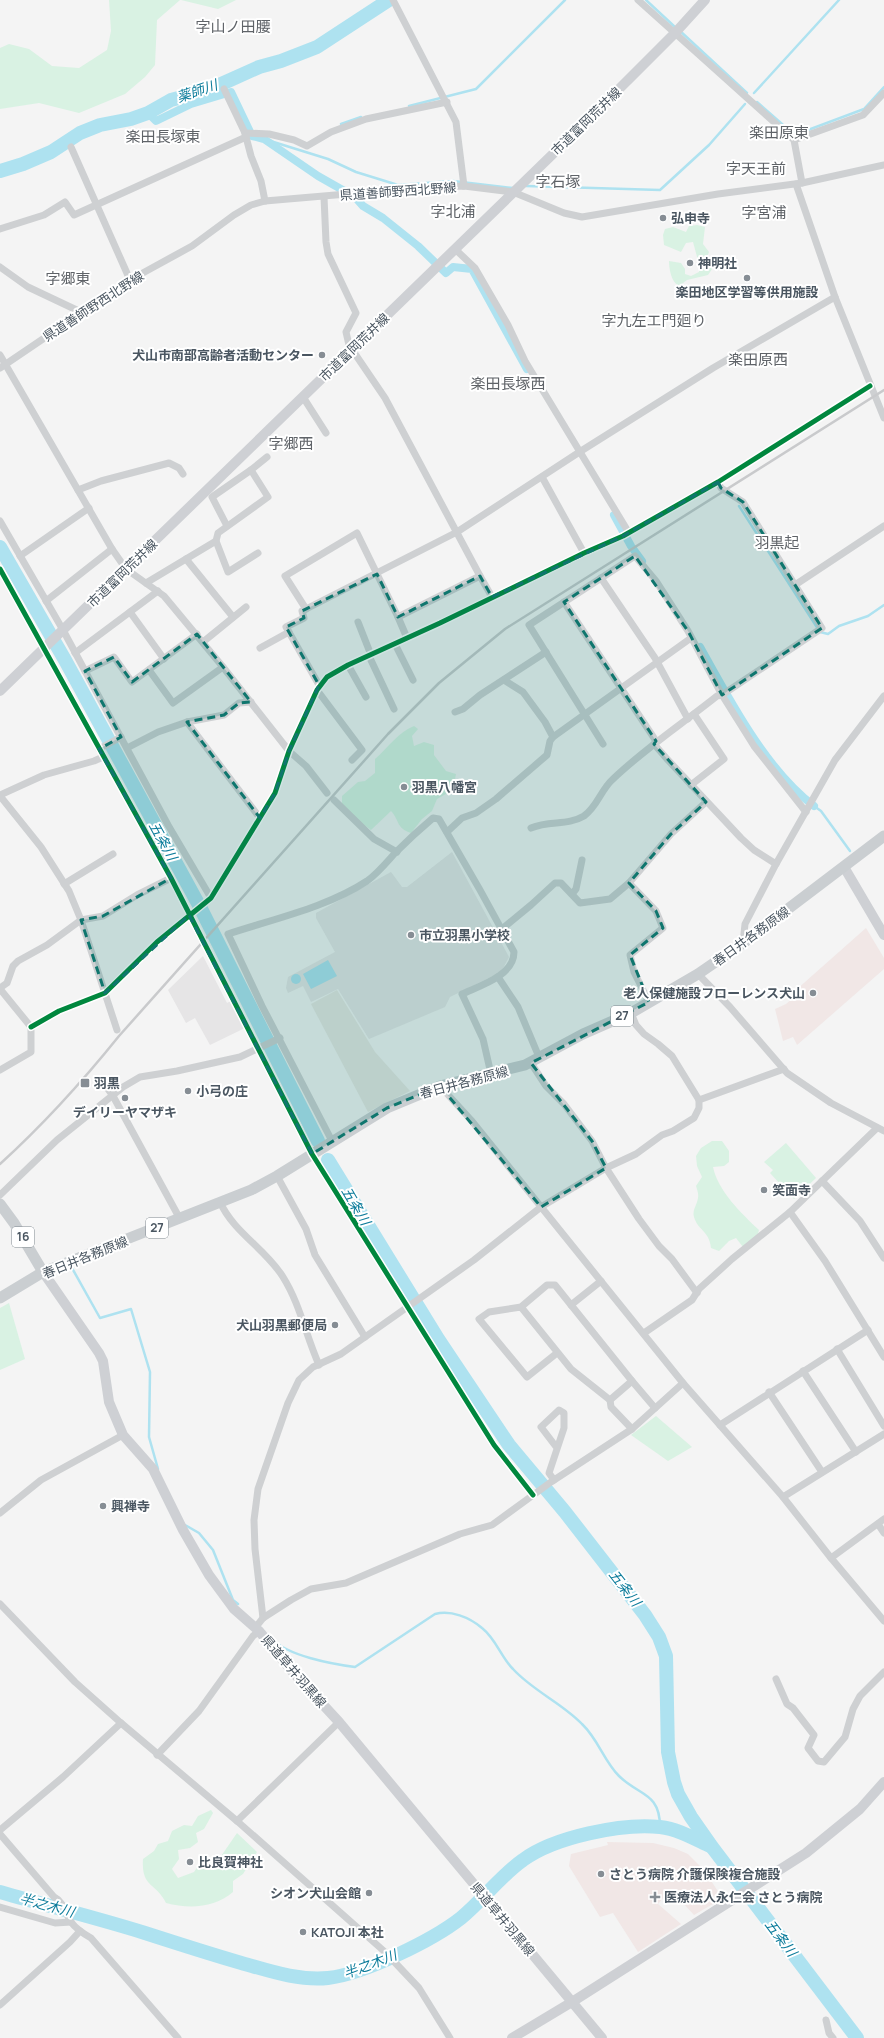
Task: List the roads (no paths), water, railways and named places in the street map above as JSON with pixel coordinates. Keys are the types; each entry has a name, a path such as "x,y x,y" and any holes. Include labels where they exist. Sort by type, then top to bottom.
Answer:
{"main road":[{"name":"春日井各務原線","path":"0,1298 43,1272 180,1220 251,1190 277,1176 332,1140 387,1108 440,1086 491,1074 535,1060 631,1013 698,974 743,943 884,836"},
{"name":"16","path":"0,1204 14,1223 43,1272"}],"street":[{"path":"638,0 678,30 794,140 799,183 835,297 884,418"},
{"name":"市道富岡荒井線","path":"0,691 126,569 209,494 302,397 514,192 678,30 705,0"},
{"path":"394,1 456,122 464,186"},
{"path":"224,89 247,134 250,156 261,181 265,201"},
{"path":"794,140 863,115 884,93"},
{"path":"0,229 44,216 65,202 74,215 247,134 269,134 294,140 307,146 331,132 366,119 445,98"},
{"path":"71,147 130,280"},
{"name":"県道善師野西北野線","path":"0,368 130,280 192,246 234,215 251,205 265,201 417,188 464,186 514,192 564,213 582,217 718,194 799,183 884,165"},
{"path":"324,197 328,254 355,307 356,313 348,328 346,336 352,350 385,398 492,597"},
{"path":"455,249 475,268 508,325 525,361 626,534"},
{"path":"0,267 28,287 83,313"},
{"path":"352,760 362,750 318,688 286,627 304,618 302,611 457,532 578,453 713,368 835,297"},
{"path":"0,355 7,364 112,549 126,569 164,596 223,666 289,752 306,766 327,793"},
{"path":"31,1027 59,1011 105,992 157,942 209,900 275,794 289,752 318,688 333,672 626,534 718,482 870,386"},
{"path":"302,397 326,432"},
{"path":"227,526 209,494 251,470 267,457"},
{"path":"78,490 101,481 169,463 179,468 183,474"},
{"path":"251,470 268,497 218,533 216,541 228,572 258,553"},
{"path":"542,477 584,553"},
{"path":"531,828 543,823 574,821 589,812 610,782 655,742 717,696 722,695 819,630 795,585 743,502 721,488 718,482"},
{"path":"20,556 89,508"},
{"path":"0,521 63,630 209,900"},
{"path":"795,585 884,526"},
{"path":"306,609 285,576 357,533 407,638"},
{"path":"146,583 216,541"},
{"path":"46,601 112,549"},
{"path":"603,744 529,625 635,556 656,581 691,638 722,695 754,746 806,812"},
{"path":"186,559 233,617"},
{"path":"0,569 171,878 312,1154 494,1445 535,1493"},
{"path":"398,617 480,576"},
{"path":"601,578 691,716 724,759 691,785"},
{"path":"75,653 158,591"},
{"path":"564,602 655,742 706,802 741,838 754,850 776,864"},
{"path":"203,642 246,607"},
{"path":"130,612 164,659"},
{"path":"358,622 370,655 394,709"},
{"path":"260,648 289,632"},
{"path":"85,671 114,657 132,682 197,634"},
{"path":"447,832 462,818 476,813 496,799 547,755 550,741 553,738 584,714 691,638"},
{"path":"395,644 413,680"},
{"path":"455,712 463,709 480,695 546,652"},
{"path":"348,665 366,697"},
{"path":"149,670 173,703 223,666"},
{"path":"504,680 523,692 545,722 553,738"},
{"path":"743,943 745,924 776,864 835,760 884,696"},
{"path":"127,748 158,732 188,722 224,715 240,703 251,702"},
{"path":"188,722 260,818"},
{"path":"99,749 121,737"},
{"path":"103,756 94,761 44,775 0,796 41,847 64,884 81,920 117,1030"},
{"path":"334,800 374,839 397,852"},
{"path":"502,929 555,883 561,883 580,903 610,900 629,883 671,834 706,802"},
{"path":"332,1140 228,934 339,896 367,881 382,870 397,852 433,818 439,819 447,832 514,952 514,959 498,977 462,994 483,1039 491,1074"},
{"path":"64,884 113,854"},
{"path":"572,894 576,889 582,860"},
{"path":"844,867 884,935"},
{"path":"0,1070 31,1052 31,1027 0,989 7,983 13,966 18,961 47,945 81,920 102,916 137,895 171,878"},
{"path":"629,883 656,911 663,928 630,955 634,972 649,1002"},
{"path":"698,974 730,1007 784,1069 806,1088 884,1131"},
{"path":"498,977 518,1008 535,1060 546,1086 564,1104 592,1141 606,1168 659,1246 672,1259 697,1293"},
{"path":"263,1618 255,1549 254,1520 258,1489 294,1390 308,1371 365,1337 408,1307 474,1260 541,1206 606,1168 636,1154 662,1135 673,1131 694,1118 699,1108 699,1100 672,1056 644,1034 636,1025 631,1013"},
{"path":"0,1195 57,1140 140,1076 218,1063 240,1057 280,1038"},
{"path":"699,1100 784,1069"},
{"path":"105,1085 113,1096 180,1220"},
{"path":"440,1086 541,1206 683,1383 783,1497 831,1558 884,1621"},
{"path":"644,1333 692,1300 697,1293 732,1259 790,1212 877,1128"},
{"path":"277,1176 306,1229 315,1255 365,1337"},
{"path":"822,1181 860,1221 884,1258"},
{"path":"220,1202 232,1222 257,1247 283,1277 304,1320 319,1365"},
{"path":"790,1212 825,1261 868,1330 882,1349 884,1357"},
{"name":"県道草井羽黒線","path":"43,1272 99,1353 103,1361 109,1402 123,1435 152,1469 183,1530 209,1575 234,1609 257,1629 292,1671 339,1722 602,2038"},
{"path":"572,1305 601,1281"},
{"path":"557,1353 527,1377 479,1318 489,1312 521,1307 548,1285 555,1285 655,1408"},
{"path":"521,1307 571,1369 610,1400 611,1407 632,1429"},
{"path":"720,1425 868,1330"},
{"path":"837,1349 884,1426"},
{"path":"803,1371 856,1452"},
{"path":"610,1400 632,1381"},
{"path":"157,1754 199,1711 253,1636 263,1618 290,1600 311,1590 346,1582 460,1534 492,1525 552,1481 632,1429 683,1383"},
{"path":"770,1392 822,1472"},
{"path":"552,1481 548,1473 557,1448 564,1428 564,1413 559,1410 540,1426 557,1448"},
{"path":"783,1497 884,1434"},
{"path":"0,1513 41,1480 123,1435"},
{"path":"831,1558 884,1519"},
{"path":"878,1524 884,1533"},
{"path":"0,1604 75,1682 157,1754 237,1821 385,1952 419,1988 450,2038"},
{"path":"776,1679 787,1704 793,1708 814,1735 808,1748 818,1761 824,1762 845,1737 853,1709 860,1696 884,1672"},
{"path":"237,1821 339,1722"},
{"path":"0,1830 62,1777 121,1723"},
{"path":"512,2038 572,2002 806,1853 860,1809 884,1782"},
{"path":"0,1834 54,1896 60,1900 71,1922 80,1931 91,1938 178,2038"},
{"path":"0,1907 54,1923 71,1922"},
{"path":"0,2005 70,1942 80,1931"},
{"path":"826,2020 829,2033 833,2038"}],"water":[{"path":"328,960 337,976 311,989 303,974"},
{"path":"294,974 298,974 300,975 300,983 294,984 291,981 291,977"}],"waterway":[{"name":"薬師川","path":"0,171 23,164 51,152 80,133 100,125 131,119 148,113 171,100 208,90 259,67 281,61 317,47 389,0"},
{"path":"409,106 476,89 565,0"},
{"path":"646,0 676,28"},
{"path":"754,93 839,0"},
{"path":"680,31 747,93"},
{"path":"757,102 790,131 800,133 864,109 884,87"},
{"path":"148,113 156,121 191,104 231,92 252,136 264,139 318,176 355,197 363,206 383,218 418,246 446,273 453,267 472,269 527,369"},
{"path":"526,186 660,190 709,145 745,104"},
{"path":"341,124 361,117"},
{"path":"264,139 328,159 356,172 398,185 453,181 513,188"},
{"path":"739,506 820,632 828,634 839,626 868,616 884,605"},
{"path":"614,515 631,546 642,561"},
{"name":"五条川","path":"0,547 65,660 200,907 318,1141"},
{"path":"700,647 736,711 764,754 797,791 814,806"},
{"path":"814,806 821,811 850,851"},
{"name":"五条川","path":"328,1160 438,1339 509,1445 565,1512 645,1615 659,1637 666,1656 668,1752 678,1794 691,1817 712,1847 857,2038"},
{"path":"72,1268 100,1318 131,1309 150,1372 149,1437 158,1469"},
{"path":"185,1525 199,1533 213,1550 233,1600 238,1604"},
{"path":"272,1639 279,1645 299,1655 335,1664 355,1667 435,1614 447,1613 460,1615 477,1624 487,1632 505,1659 521,1677 538,1691 566,1710 588,1730 609,1764 619,1776 652,1801 659,1816 660,1827"},
{"name":"半之木川","path":"0,1892 271,1971 316,1979 343,1975 360,1970 416,1946 449,1927 461,1918 507,1873 523,1860 536,1852 570,1838 589,1833 644,1826 667,1828 692,1837 710,1846"}],"railway":[{"path":"0,1164 32,1134 62,1102 388,734 439,683 505,629 884,390"}],"place":[{"name":"弘申寺","path":"663,218"},
{"name":"神明社","path":"690,263"},
{"name":"楽田地区学習等供用施設","path":"747,278"},
{"name":"犬山市南部高齢者活動センター","path":"322,355"},
{"name":"羽黒八幡宮","path":"404,787"},
{"name":"市立羽黒小学校","path":"411,935"},
{"name":"老人保健施設フローレンス犬山","path":"813,993"},
{"name":"羽黒","path":"85,1083"},
{"name":"小弓の庄","path":"188,1091"},
{"name":"デイリーヤマザキ","path":"125,1098"},
{"name":"笑面寺","path":"764,1190"},
{"name":"犬山羽黒郵便局","path":"335,1325"},
{"name":"興禅寺","path":"103,1506"},
{"name":"比良賀神社","path":"190,1862"},
{"name":"さとう病院 介護保険複合施設","path":"601,1874"},
{"name":"シオン犬山会館","path":"369,1893"},
{"name":"医療法人永仁会 さとう病院","path":"655,1897"},
{"name":"KATOJI 本社","path":"303,1932"}],"district":[{"name":"字山ノ田腰","path":"233,27"},
{"name":"楽田原東","path":"779,133"},
{"name":"楽田長塚東","path":"163,137"},
{"name":"字天王前","path":"756,169"},
{"name":"字石塚","path":"558,182"},
{"name":"字北浦","path":"453,212"},
{"name":"字宮浦","path":"764,213"},
{"name":"字郷東","path":"68,279"},
{"name":"字九左エ門廻り","path":"654,321"},
{"name":"楽田原西","path":"758,360"},
{"name":"楽田長塚西","path":"508,384"},
{"name":"字郷西","path":"291,444"},
{"name":"羽黒起","path":"777,543"}]}
